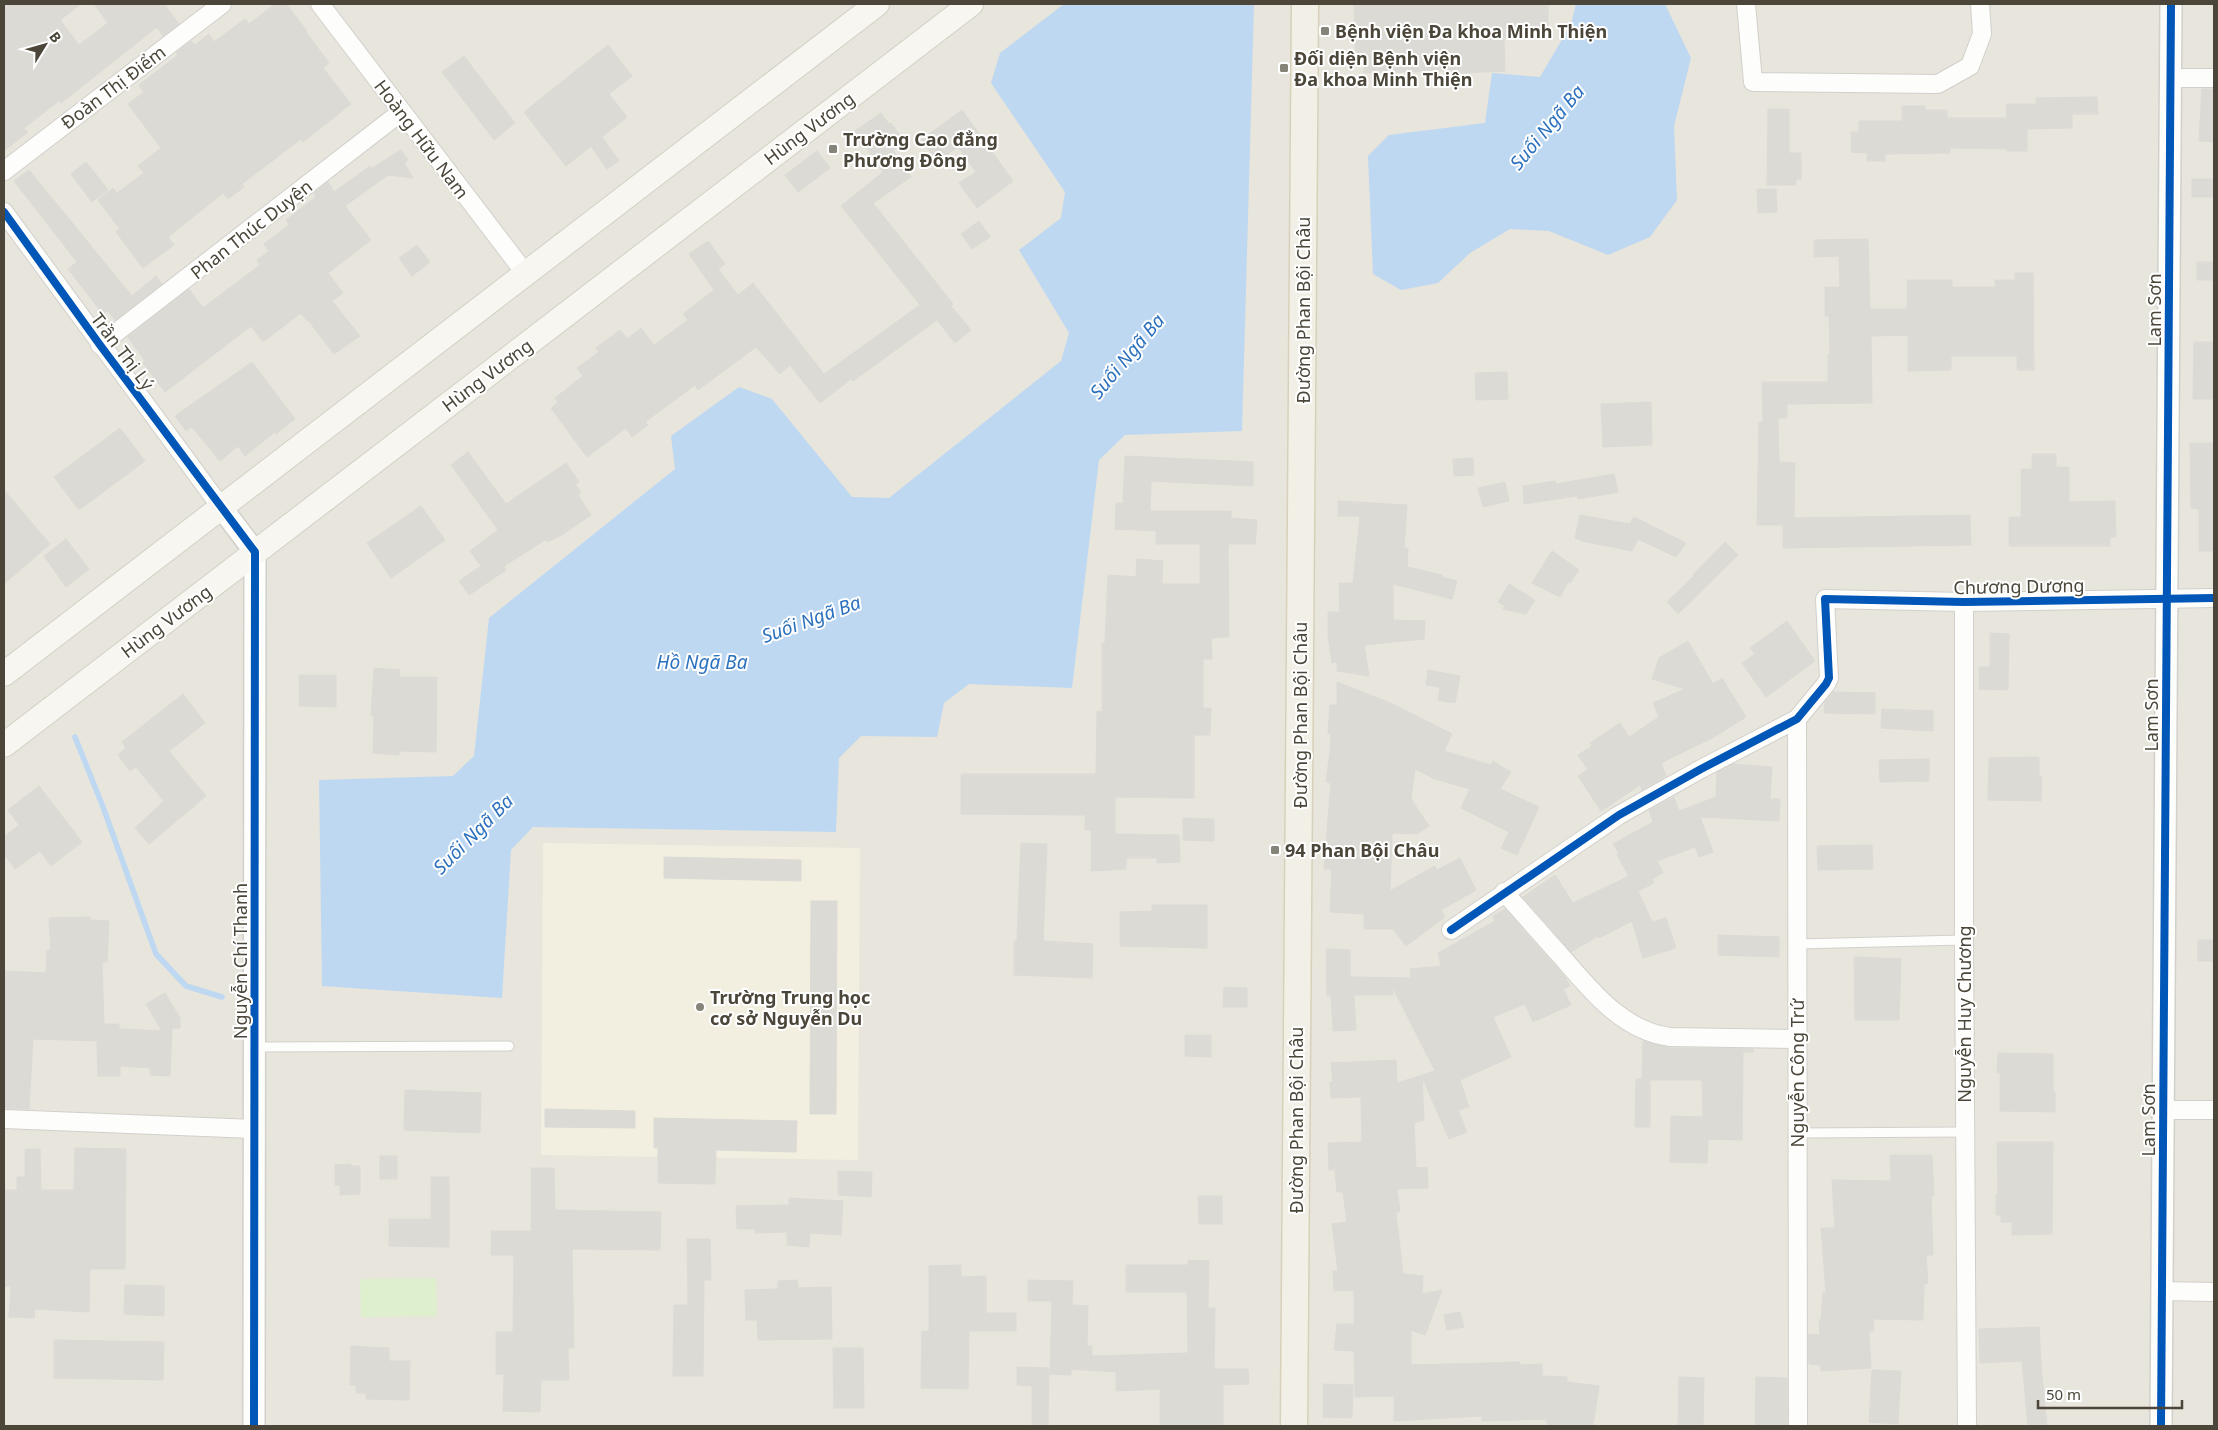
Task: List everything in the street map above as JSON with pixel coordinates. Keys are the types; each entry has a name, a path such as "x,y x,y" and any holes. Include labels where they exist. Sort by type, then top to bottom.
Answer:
{"main road":[{"path":"4,674 877,4"},
{"name":"Đường Phan Bội Châu","path":"1294,1426 1306,4"},
{"name":"Hùng Vương","path":"4,745 967,5"}],"street":[{"name":"Đoàn Thị Điểm","path":"4,171 222,4"},
{"name":"Hoàng Hữu Nam","path":"320,4 525,273"},
{"path":"1746,4 1753,82 1938,84 1970,66 1982,34 1980,4"},
{"name":"Lam Sơn","path":"2161,1426 2171,4"},
{"path":"2171,78 2214,78"},
{"name":"Phan Thúc Duyện","path":"100,345 401,112"},
{"name":"Trần Thị Lý","path":"4,212 221,507"},
{"path":"221,507 255,552"},
{"name":"Nguyễn Chí Thanh","path":"254,1426 255,552"},
{"name":"Chương Dương","path":"1797,719 1826,684 1828,678 1825,599 1964,602 2214,598"},
{"name":"Nguyễn Huy Chương","path":"1964,602 1967,1426"},
{"path":"1451,930 1619,815 1701,769 1797,719"},
{"name":"Nguyễn Công Trứ","path":"1797,719 1798,1426"},
{"path":"1504,892 1604,1005 1626,1021 1656,1036 1797,1039"},
{"path":"2163,1110 2214,1110"},
{"path":"4,1119 254,1129"},
{"path":"2162,1292 2214,1292"}],"lane":[{"path":"1796,944 1964,940"},
{"path":"254,1047 509,1046"},
{"path":"1797,1133 1965,1132"}],"shaded area":[{"path":"4,4 2214,4 2214,1426 4,1426"},
{"name":"Trường Trung học cơ sở Nguyễn Du","path":"543,843 860,848 858,1160 541,1155"}],"green space":[{"path":"436,1278 437,1316 361,1317 360,1279"}],"water":[{"name":"Hồ Ngã Ba","path":"1064,4 1254,4 1242,431 1125,435 1099,460 1072,688 969,684 944,703 937,737 861,736 839,758 836,832 533,827 511,850 502,998 322,986 319,780 453,776 474,756 489,618 675,469 671,436 739,387 772,399 852,497 889,498 1061,361 1069,333 1019,250 1061,218 1065,192 991,83 1000,53"},
{"path":"1576,4 1665,4 1691,58 1674,126 1677,200 1650,237 1608,255 1549,231 1510,229 1470,253 1438,283 1401,290 1373,274 1368,156 1389,135 1485,123 1492,73 1540,77 1571,24"}],"building":[{"path":"4,4 81,4 60,20 79,45 108,23 94,4 164,4 179,24 163,36 157,27 61,103 60,100 24,128 28,132 4,151"},
{"path":"275,4 286,4 307,31 329,63 323,68 351,104 303,142 301,139 242,184 244,187 228,199 223,193 168,237 174,245 143,268 116,232 120,229 98,200 113,188 117,193 144,173 138,166 161,148 128,104 144,92 139,85 178,55 176,53 191,41 195,45 209,34 214,42 245,19 249,24"},
{"path":"1354,4 1548,4 1548,38 1504,38 1505,71 1462,73 1462,78 1444,78 1444,71 1364,73 1364,65 1356,66"},
{"path":"608,45 632,76 609,94 627,117 602,137 619,161 607,169 591,146 566,166 524,112"},
{"path":"464,56 515,123 494,140 442,72"},
{"path":"2202,89 2214,89 2214,142 2199,141"},
{"path":"2097,97 2098,114 2072,114 2072,128 2027,129 2027,151 1950,148 1950,153 1885,154 1885,161 1867,161 1867,153 1851,152 1851,132 1859,132 1859,121 1902,121 1902,106 1925,106 1925,110 1947,110 1947,118 2007,118 2006,104 2036,104 2036,98"},
{"path":"1768,109 1789,109 1789,153 1801,153 1801,179 1796,179 1796,185 1767,185"},
{"path":"962,110 1013,181 977,208 959,183 976,172 958,147 937,161 921,140"},
{"path":"881,113 905,142 893,150 911,177 873,203 953,304 951,306 971,330 955,343 937,320 853,381 851,379 820,403 790,365 780,374 756,347 698,390 695,385 645,422 648,425 632,437 626,428 587,457 551,408 558,402 555,398 583,376 577,368 599,352 596,348 620,330 627,339 641,328 654,345 688,320 683,314 714,290 689,254 708,241 725,264 718,269 738,295 753,283 824,374 920,305 841,206 883,172 855,131"},
{"path":"401,150 408,160 404,163 413,178 388,175 345,206 371,240 328,273 343,293 332,301 360,336 334,354 301,313 263,342 251,326 165,392 143,363 145,361 128,337 189,289 203,308 260,265 257,260 269,251 264,244 289,225 286,220 316,197 314,193 328,182 334,192 370,166 372,168"},
{"path":"817,151 830,168 798,192 785,175"},
{"path":"86,162 108,190 92,202 71,174"},
{"path":"29,170 132,296 156,276 162,284 115,320 108,311 103,314 68,269 77,262 14,181"},
{"path":"2192,179 2214,179 2214,197 2192,197"},
{"path":"1757,189 1776,189 1777,212 1758,213"},
{"path":"979,221 990,237 972,249 961,234"},
{"path":"1868,239 1870,309 1907,309 1907,280 1952,280 1952,287 1995,287 1995,280 2015,280 2015,273 2033,273 2034,370 2017,370 2017,356 1951,356 1951,370 1908,371 1908,335 1871,336 1872,403 1787,404 1787,418 1778,418 1779,462 1795,463 1794,518 1970,515 1971,545 1783,548 1783,525 1757,525 1759,422 1763,422 1762,382 1828,382 1828,355 1830,355 1829,316 1825,316 1825,287 1840,287 1839,256 1814,257 1814,240"},
{"path":"417,245 430,262 412,276 399,258"},
{"path":"2197,262 2214,262 2214,280 2197,280"},
{"path":"2194,342 2214,342 2214,399 2193,399"},
{"path":"252,362 295,419 245,456 238,446 220,461 192,427 186,431 175,416"},
{"path":"1507,372 1508,399 1476,400 1475,373"},
{"path":"1651,402 1652,445 1603,447 1601,404"},
{"path":"120,428 145,461 79,510 54,477"},
{"path":"2190,443 2214,443 2214,551 2199,551 2199,509 2191,508"},
{"path":"468,452 506,504 566,463 579,482 575,484 581,493 578,495 591,515 562,535 547,542 545,540 504,566 506,570 469,595 459,581 481,566 470,551 498,530 451,465"},
{"path":"2032,454 2056,454 2056,467 2069,467 2069,502 2115,501 2116,537 2110,537 2110,546 2009,546 2009,517 2021,517 2021,469 2032,469"},
{"path":"1125,456 1253,462 1253,486 1151,481 1150,511 1231,511 1231,518 1257,520 1255,544 1228,544 1229,637 1211,638 1212,659 1203,659 1203,708 1211,708 1210,735 1194,735 1194,798 1115,797 1115,834 1179,835 1180,862 1157,863 1157,858 1126,858 1126,869 1091,871 1091,830 1085,830 1085,815 961,814 961,774 1096,774 1097,711 1102,712 1102,643 1105,643 1108,575 1136,577 1137,559 1163,561 1162,584 1200,584 1200,544 1156,544 1156,531 1115,529 1116,503 1123,503"},
{"path":"1473,458 1474,475 1454,476 1453,459"},
{"path":"1614,474 1618,492 1578,499 1577,496 1524,504 1523,486 1555,481 1556,484"},
{"path":"1505,482 1509,501 1483,507 1478,488"},
{"path":"4,490 50,544 4,584"},
{"path":"1338,501 1407,505 1404,548 1408,548 1407,567 1442,575 1442,577 1457,581 1452,599 1393,584 1393,620 1425,621 1424,639 1364,645 1369,676 1337,671 1337,662 1332,663 1328,636 1328,612 1340,612 1339,583 1353,583 1360,516 1338,516"},
{"path":"421,506 445,540 391,578 367,543"},
{"path":"1580,515 1630,524 1634,517 1686,543 1676,557 1638,539 1632,551 1582,541 1575,538"},
{"path":"66,539 89,569 66,587 44,556"},
{"path":"1725,542 1738,555 1678,614 1667,602"},
{"path":"1552,551 1579,570 1570,583 1568,582 1560,597 1532,583"},
{"path":"1509,584 1535,600 1526,614 1503,609 1505,606 1498,602"},
{"path":"1787,621 1815,661 1766,697 1742,663 1755,654 1750,648"},
{"path":"1990,633 2009,634 2008,690 1979,689 1979,667 1990,667"},
{"path":"1688,641 1713,684 1722,678 1746,717 1714,737 1661,763 1666,776 1642,790 1640,785 1601,811 1578,776 1588,770 1578,755 1592,746 1590,743 1620,723 1629,737 1659,717 1653,703 1685,689 1652,679 1659,658"},
{"path":"374,668 400,670 399,677 437,677 436,752 399,751 399,755 373,753 374,716 371,716"},
{"path":"1428,670 1460,676 1455,703 1438,700 1440,687 1426,685"},
{"path":"299,675 336,675 336,707 299,706"},
{"path":"1337,682 1393,704 1452,734 1444,751 1491,765 1493,761 1511,772 1500,789 1539,807 1517,855 1501,848 1509,832 1461,808 1470,789 1435,779 1415,769 1411,799 1429,826 1417,834 1392,833 1390,891 1435,866 1437,870 1460,858 1476,890 1441,910 1445,917 1406,946 1393,929 1364,929 1364,914 1330,912 1332,869 1324,869 1331,783 1326,782 1331,734 1328,733 1330,705 1337,705"},
{"path":"1833,692 1875,693 1875,714 1824,713 1825,702"},
{"path":"183,694 205,723 169,751 206,796 149,844 135,828 164,801 136,767 130,771 118,755 126,748 122,742"},
{"path":"1882,709 1933,711 1933,731 1881,728"},
{"path":"2039,757 2039,776 2042,776 2041,801 1988,800 1989,758"},
{"path":"1929,759 1929,781 1880,782 1879,760"},
{"path":"1733,764 1772,767 1770,799 1780,799 1779,821 1700,817 1713,852 1699,857 1695,847 1657,861 1663,873 1652,879 1654,883 1638,891 1652,922 1666,918 1676,948 1643,958 1632,921 1599,938 1598,936 1571,952 1523,897 1555,875 1573,903 1629,876 1613,844 1653,822 1649,810 1674,797 1679,811 1716,797 1717,772"},
{"path":"39,786 82,842 51,866 40,851 15,869 4,854 4,837 19,825 8,810"},
{"path":"1183,818 1214,819 1214,841 1183,840"},
{"path":"1021,843 1047,844 1043,941 1093,944 1092,978 1014,975 1014,941 1017,941"},
{"path":"1872,845 1873,869 1818,870 1817,846"},
{"path":"664,857 801,860 801,881 664,878"},
{"path":"811,901 837,901 836,1114 810,1114"},
{"path":"1152,905 1207,905 1207,948 1120,946 1120,912 1152,911"},
{"path":"1505,909 1565,977 1570,986 1563,989 1571,1005 1533,1022 1525,1004 1493,1017 1511,1057 1460,1080 1469,1107 1458,1110 1467,1132 1449,1139 1422,1077 1424,1120 1414,1123 1416,1168 1427,1167 1428,1188 1397,1189 1400,1212 1396,1212 1403,1274 1423,1276 1422,1294 1442,1290 1425,1335 1411,1330 1411,1365 1520,1362 1520,1365 1542,1364 1542,1376 1567,1377 1567,1382 1599,1386 1593,1426 1547,1426 1547,1419 1482,1421 1482,1416 1394,1421 1394,1396 1355,1397 1354,1351 1334,1350 1337,1324 1354,1324 1354,1290 1334,1291 1333,1271 1338,1271 1332,1224 1347,1222 1343,1192 1337,1192 1335,1170 1329,1170 1328,1143 1362,1142 1361,1097 1331,1098 1330,1082 1333,1082 1331,1063 1396,1060 1397,1083 1435,1071 1392,986 1393,995 1354,995 1356,1030 1333,1031 1331,995 1327,995 1326,949 1350,950 1350,977 1411,978 1410,969 1441,966 1438,953 1495,921 1493,916"},
{"path":"90,917 90,920 109,921 107,962 102,962 104,1024 119,1024 119,1029 162,1031 146,1004 165,993 180,1018 180,1028 172,1028 170,1076 150,1075 150,1068 120,1066 120,1076 98,1076 97,1041 33,1039 29,1109 4,1108 4,971 46,973 47,950 51,950 49,918"},
{"path":"1718,935 1779,937 1779,957 1718,955"},
{"path":"2198,940 2214,940 2214,961 2198,961"},
{"path":"1854,957 1901,959 1899,1020 1855,1020"},
{"path":"1224,987 1247,988 1247,1007 1223,1007"},
{"path":"1185,1035 1211,1035 1211,1057 1185,1056"},
{"path":"1643,1041 1670,1048 1753,1049 1753,1052 1743,1052 1742,1140 1708,1139 1707,1163 1670,1162 1671,1116 1703,1117 1702,1080 1650,1080 1650,1127 1635,1127 1636,1079 1642,1079"},
{"path":"1998,1053 2053,1054 2055,1112 2000,1111 2000,1073 1997,1073"},
{"path":"405,1090 481,1093 480,1133 404,1130"},
{"path":"545,1109 635,1111 635,1128 545,1127"},
{"path":"654,1118 797,1121 796,1152 716,1150 715,1184 658,1183 658,1148 654,1148"},
{"path":"1997,1142 2053,1142 2052,1234 2012,1235 2012,1222 2001,1222 2001,1215 1996,1215 1996,1195 1998,1195"},
{"path":"75,1148 126,1149 125,1269 90,1269 89,1312 35,1309 34,1318 9,1317 11,1286 5,1286 4,1190 17,1190 17,1177 25,1177 25,1149 40,1149 41,1190 74,1190"},
{"path":"1890,1155 1932,1155 1934,1196 1931,1196 1933,1255 1926,1255 1928,1283 1924,1284 1923,1320 1873,1319 1874,1331 1869,1331 1871,1368 1821,1371 1821,1365 1809,1364 1808,1334 1820,1335 1819,1320 1821,1320 1823,1293 1826,1293 1821,1228 1835,1228 1832,1180 1891,1181"},
{"path":"380,1156 397,1156 397,1179 380,1179"},
{"path":"351,1164 351,1166 360,1166 360,1194 340,1195 340,1185 335,1185 335,1165"},
{"path":"531,1168 554,1168 555,1210 661,1212 660,1250 572,1249 574,1348 568,1348 569,1380 541,1380 540,1412 503,1411 504,1374 496,1374 496,1332 513,1332 514,1255 491,1255 491,1231 531,1231"},
{"path":"838,1171 872,1172 871,1197 838,1195"},
{"path":"431,1177 449,1177 449,1247 389,1246 389,1219 431,1219"},
{"path":"1198,1196 1222,1196 1222,1224 1199,1224"},
{"path":"789,1198 843,1201 841,1235 810,1233 809,1247 787,1245 787,1232 755,1233 755,1229 737,1229 736,1206 789,1205"},
{"path":"687,1239 710,1239 711,1280 704,1280 703,1376 673,1376 674,1305 688,1305"},
{"path":"1188,1260 1209,1261 1208,1308 1215,1308 1214,1369 1248,1369 1249,1384 1223,1385 1223,1426 1160,1426 1160,1389 1116,1391 1116,1372 1071,1369 1071,1375 1050,1374 1052,1301 1028,1301 1028,1280 1073,1281 1072,1305 1088,1306 1087,1346 1092,1346 1092,1356 1188,1353 1187,1292 1126,1292 1126,1265 1188,1265"},
{"path":"961,1265 961,1277 986,1276 986,1313 1016,1313 1016,1331 969,1331 968,1389 921,1388 922,1331 929,1331 929,1266"},
{"path":"797,1280 798,1288 831,1287 832,1339 758,1340 757,1320 746,1320 745,1290 778,1289 778,1281"},
{"path":"125,1285 164,1286 164,1316 124,1314"},
{"path":"1460,1312 1464,1327 1447,1330 1444,1315"},
{"path":"2039,1327 2047,1426 2028,1426 2022,1361 1980,1363 1979,1329"},
{"path":"54,1340 164,1342 163,1380 54,1378"},
{"path":"351,1346 389,1348 389,1361 410,1361 409,1400 366,1399 366,1393 356,1393 356,1385 350,1385"},
{"path":"833,1348 863,1348 864,1408 834,1408"},
{"path":"1017,1367 1049,1368 1048,1426 1032,1426 1032,1386 1017,1385"},
{"path":"1872,1370 1901,1371 1898,1424 1869,1422"},
{"path":"1679,1377 1704,1378 1703,1426 1678,1426"},
{"path":"1756,1377 1787,1378 1787,1426 1755,1426"},
{"path":"1323,1384 1353,1385 1352,1418 1323,1417"}],"waterway":[{"name":"Suối Ngã Ba","path":"75,737 103,807 156,954 186,986 222,997"}],"cycle path":[{"path":"2161,1426 2171,4"},
{"path":"4,212 100,345 255,552 254,1426"},
{"path":"1451,930 1619,815 1701,769 1797,719 1829,678 1825,599 1964,602 2214,598"}],"place":[{"name":"Bệnh viện Đa khoa Minh Thiện","path":"1325,31"},
{"name":"Đối diện Bệnh viện Đa khoa Minh Thiện","path":"1284,68"},
{"name":"Trường Cao đẳng Phương Đông","path":"833,149"},
{"name":"94 Phan Bội Châu","path":"1275,850"},
{"name":"Trường Trung học cơ sở Nguyễn Du","path":"700,1007"}]}
